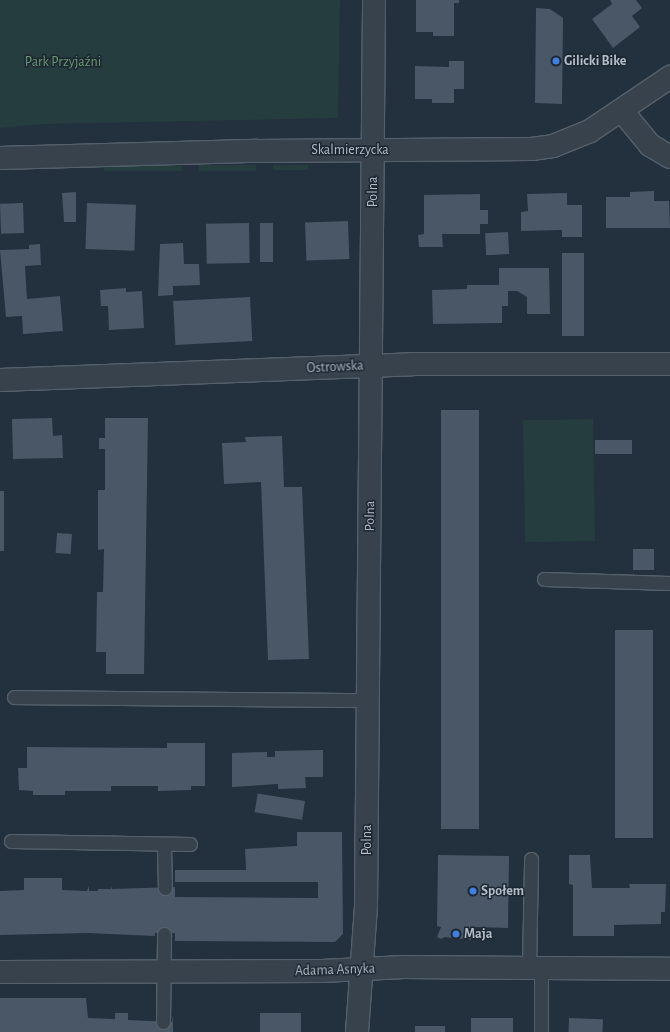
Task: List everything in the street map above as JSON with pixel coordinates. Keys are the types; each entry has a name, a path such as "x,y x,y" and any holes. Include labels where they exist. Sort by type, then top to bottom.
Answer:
{"street":[{"name":"Polna","path":"357,1032 363,969 368,700 374,0"},
{"name":"Skalmierzycka","path":"0,158 90,154 532,149 572,140 622,111 670,77"},
{"path":"622,111 650,145 670,157"},
{"name":"Ostrowska","path":"0,380 371,365 670,364"},
{"name":"Adama Asnyka","path":"0,972 535,968 670,969"}],"lane":[{"path":"544,579 670,583"},
{"path":"14,697 368,700"},
{"path":"11,841 164,845 190,844"},
{"path":"164,845 165,888"},
{"path":"531,859 535,968 541,1032"},
{"path":"163,1022 164,934"}],"green space":[{"name":"Park Przyjaźni","path":"0,0 340,0 338,118 45,124 0,128"},
{"path":"199,165 256,165 256,171 199,171"},
{"path":"273,165 308,165 308,170 273,170"},
{"path":"104,166 182,166 182,171 104,171"},
{"path":"593,419 595,541 525,542 523,420"}],"building":[{"path":"416,0 459,0 459,3 454,3 454,36 433,36 433,32 416,32"},
{"path":"610,0 636,0 642,8 632,16 640,27 613,48 592,19 612,4"},
{"path":"536,8 550,9 563,18 562,104 535,103"},
{"path":"449,61 464,61 464,89 454,89 454,103 432,103 432,99 415,99 415,66 449,67"},
{"path":"654,191 654,201 669,201 670,228 606,228 606,197 630,197 630,192"},
{"path":"76,192 76,222 64,222 62,193"},
{"path":"567,193 567,205 582,205 582,237 562,237 562,230 521,231 521,212 528,211 527,194"},
{"path":"480,194 480,210 488,210 488,224 480,224 480,234 442,234 443,247 419,247 418,235 424,234 424,195"},
{"path":"23,203 24,233 1,234 0,204"},
{"path":"87,203 136,205 134,251 85,249"},
{"path":"348,221 349,259 306,260 305,223"},
{"path":"249,223 250,263 207,264 206,224"},
{"path":"260,223 273,223 273,262 260,262"},
{"path":"508,232 509,254 486,255 485,233"},
{"path":"183,243 184,264 199,264 200,285 173,286 173,295 158,296 160,244"},
{"path":"40,244 41,265 25,266 27,299 60,296 63,331 23,334 22,316 6,317 0,250 29,249 29,245"},
{"path":"562,253 584,253 584,336 562,336"},
{"path":"499,268 549,268 550,314 527,314 527,297 517,291 508,291 508,306 502,306 502,323 433,324 432,290 467,289 467,285 499,285"},
{"path":"126,288 126,292 142,291 144,328 109,330 108,306 101,306 100,290"},
{"path":"250,297 252,341 175,345 173,301"},
{"path":"441,410 479,410 479,829 441,829"},
{"path":"52,418 53,436 62,435 63,458 13,459 12,419"},
{"path":"105,418 148,418 144,674 106,674 106,652 96,652 97,592 103,592 104,549 98,550 98,490 105,490 105,449 99,449 99,438 105,438"},
{"path":"282,436 284,487 302,487 309,659 268,660 261,482 224,484 222,443 246,442 245,437"},
{"path":"595,440 632,440 632,454 595,454"},
{"path":"0,491 4,491 4,551 0,551"},
{"path":"57,533 72,534 71,554 56,553"},
{"path":"633,549 654,549 654,570 633,570"},
{"path":"615,630 653,630 653,838 615,838"},
{"path":"167,743 205,743 205,786 191,786 191,790 158,791 158,786 111,786 111,791 65,791 65,795 33,795 33,791 19,790 18,768 27,768 27,747 167,748"},
{"path":"323,750 323,777 305,777 306,788 278,789 278,784 232,787 232,753 267,752 267,757 275,757 275,751"},
{"path":"258,793 305,801 302,820 255,812"},
{"path":"297,832 342,832 343,934 335,942 175,941 175,933 155,933 155,936 87,933 0,935 0,891 24,890 24,878 62,878 62,890 87,891 89,886 89,891 111,889 112,886 112,889 175,887 175,897 318,898 318,882 175,882 175,870 246,870 245,849 297,846"},
{"name":"Społem","path":"438,855 509,856 508,928 474,927 475,937 470,940 466,937 462,939 445,937 441,939 437,937 441,927 437,926"},
{"path":"569,855 590,855 592,888 630,888 629,884 666,884 665,912 661,912 661,924 614,925 614,936 573,936 573,885 569,884"},
{"path":"0,998 86,998 88,1018 115,1019 115,1013 128,1013 128,1020 172,1022 173,1015 173,1032 0,1032"},
{"path":"260,1013 301,1013 301,1032 260,1032"},
{"path":"471,1018 513,1018 513,1032 471,1032"},
{"path":"569,1018 603,1019 603,1032 569,1032"},
{"path":"415,1026 445,1026 445,1032 415,1032"}],"place":[{"name":"Gilicki Bike","path":"556,61"},
{"name":"Społem","path":"473,891"},
{"name":"Maja","path":"456,934"}]}
